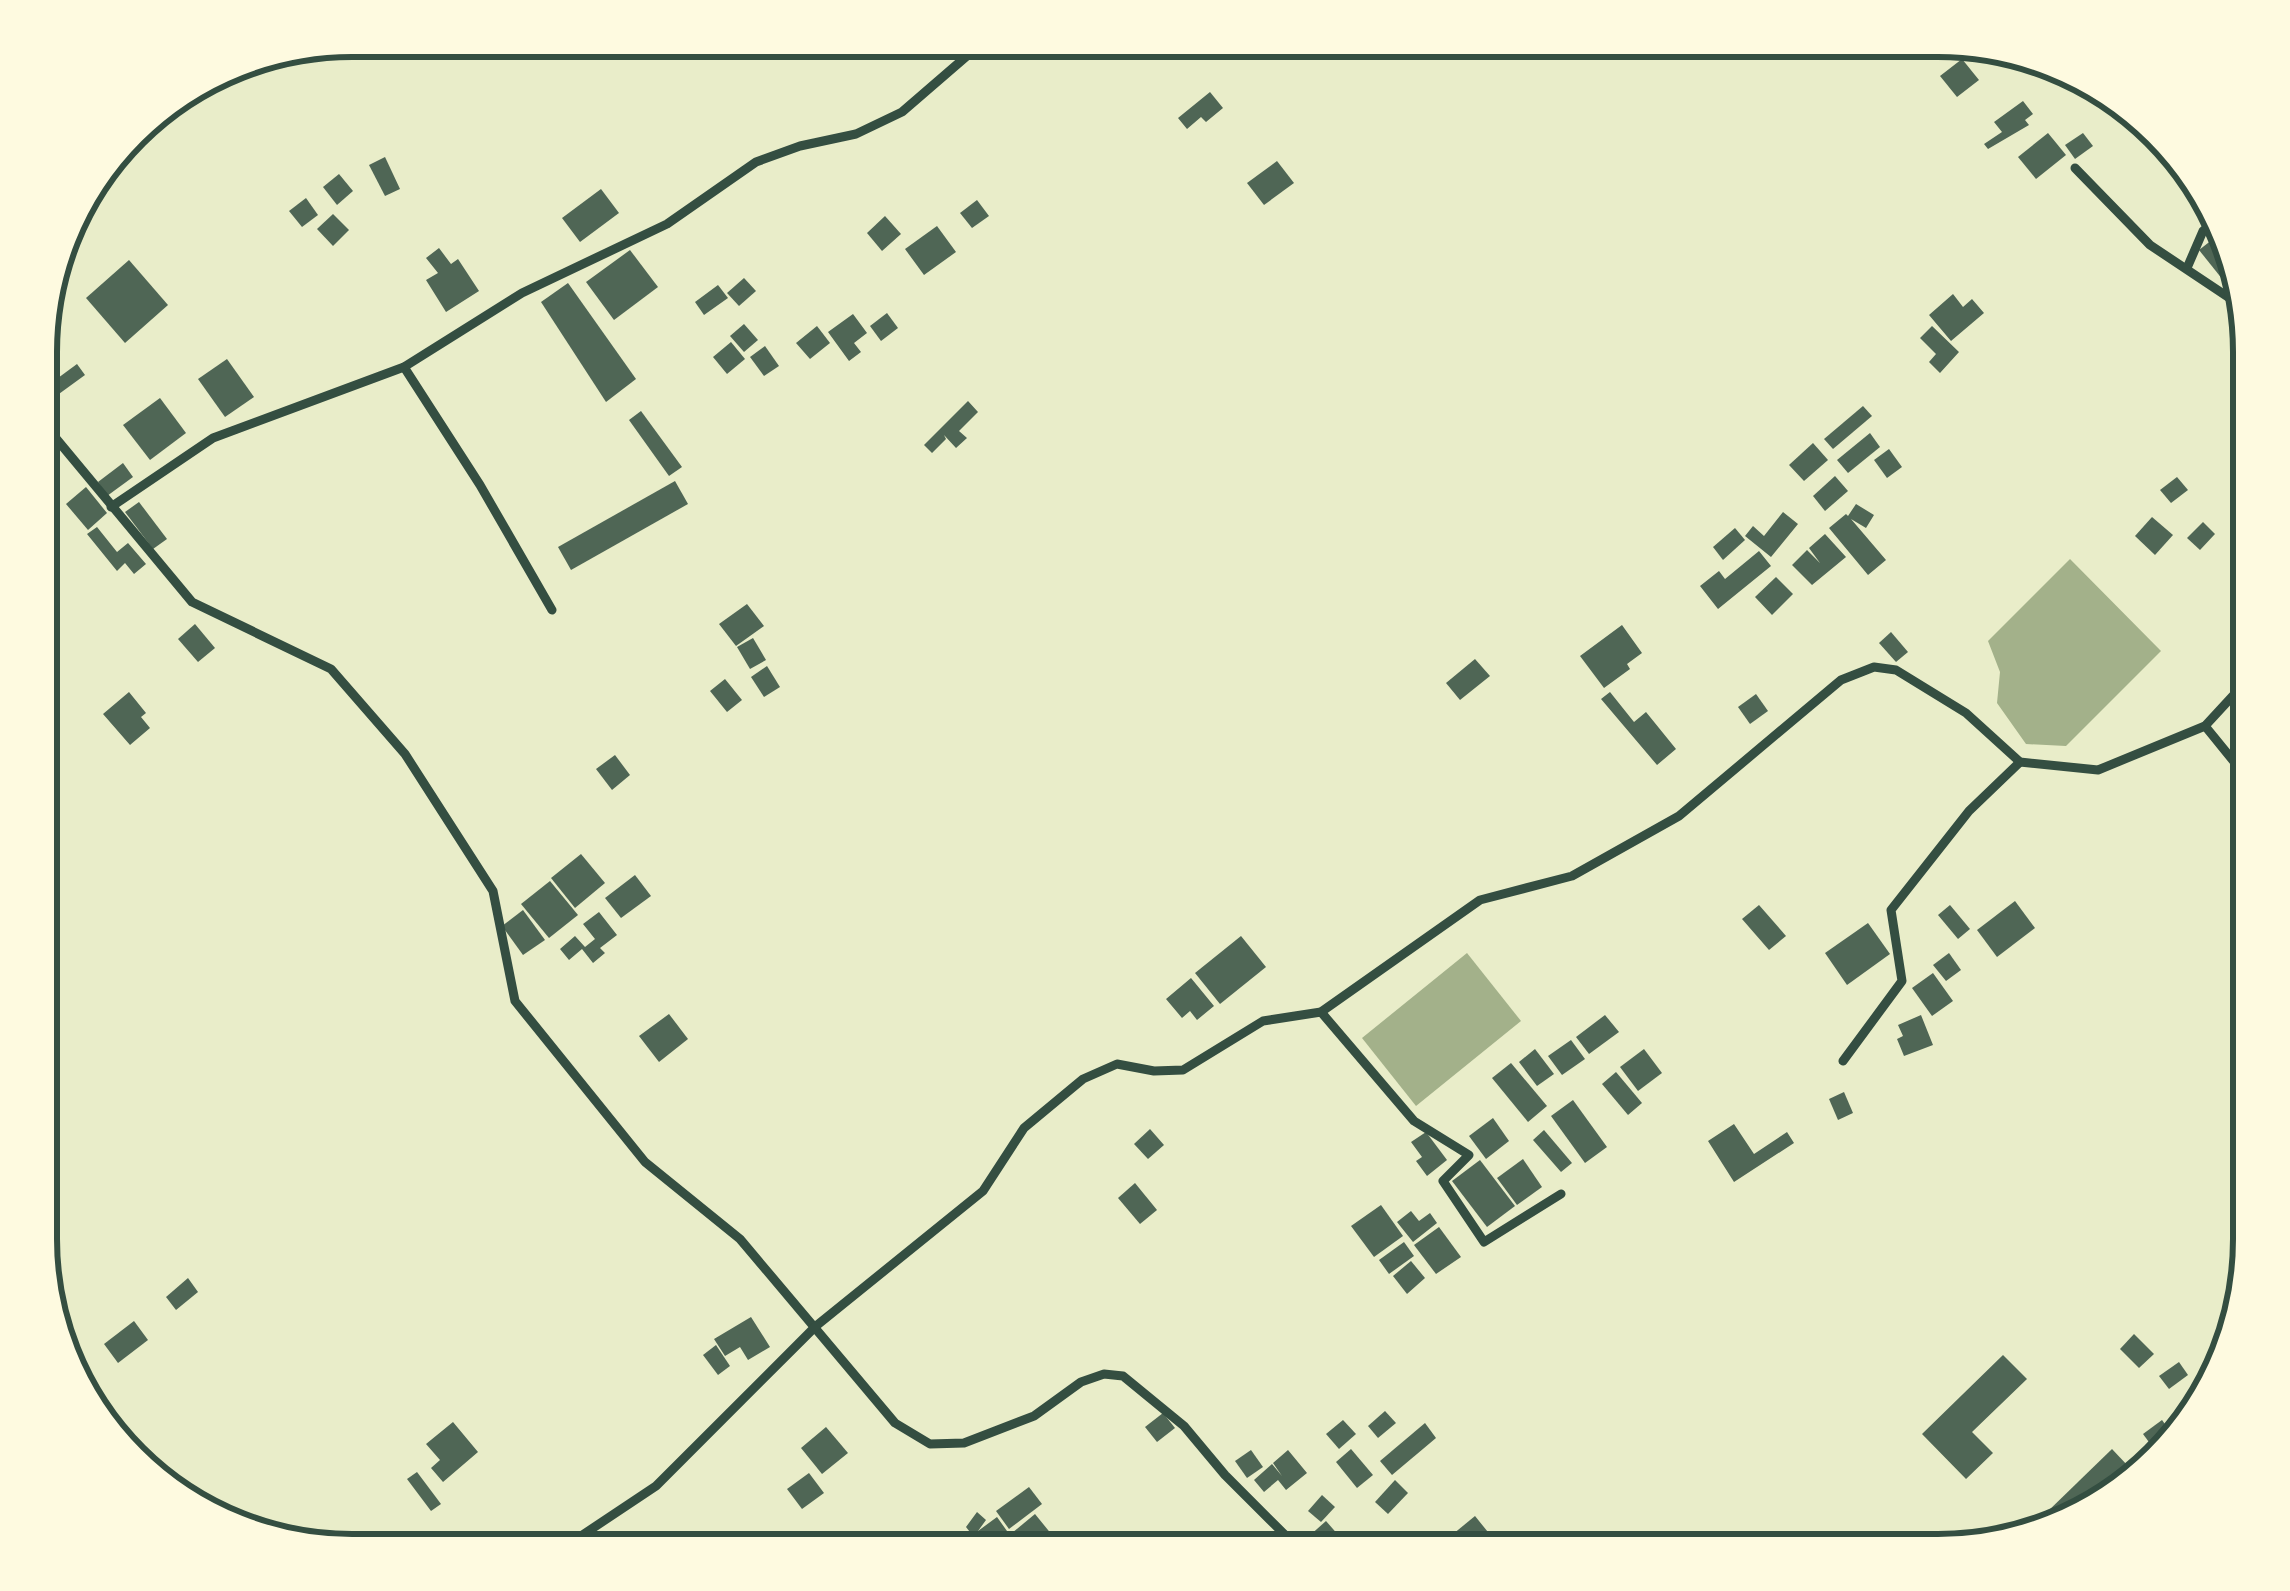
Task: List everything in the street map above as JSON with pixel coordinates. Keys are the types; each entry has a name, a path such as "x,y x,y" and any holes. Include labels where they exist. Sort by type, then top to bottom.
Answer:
{"street":[{"path":"111,506 213,438 404,368 522,293 667,224 756,162 856,134 902,112 965,58"},
{"path":"2075,168 2150,244 2227,296"},
{"path":"2187,268 2205,228"},
{"path":"404,368 480,485 552,610"},
{"path":"57,440 192,602 331,669 405,754 493,891 515,1001 645,1162 740,1239 895,1423 930,1444 964,1443 1034,1416 1081,1382 1104,1373 1123,1376 1184,1426 1284,1534"},
{"path":"585,1533 656,1486 816,1326 982,1191 1024,1128 1082,1079 1117,1064 1154,1071 1183,1070 1263,1022 1321,1012 1480,901 1572,875 1678,815 1841,680 1874,667 1896,670 1966,713 2020,762 2098,770 2205,726 2232,697"},
{"path":"2205,726 2232,759"},
{"path":"1843,1061 1902,981 1891,910 1970,811 2020,762"},
{"path":"1321,1012 1414,1121 1468,1155 1443,1181 1484,1242 1561,1194"}],"shaded area":[{"path":"2070,559 2161,651 2066,746 2026,744 1997,703 2000,672 1988,641"},
{"path":"1467,953 1521,1021 1416,1106 1362,1038"}],"building":[{"path":"1962,59 1979,80 1957,97 1940,76"},
{"path":"1210,92 1223,108 1187,129 1178,118"},
{"path":"2023,101 2033,114 2025,120 2029,125 1988,149 1984,144 2002,132 1994,122"},
{"path":"2048,133 2066,155 2036,179 2018,157"},
{"path":"2083,133 2093,146 2075,159 2065,145"},
{"path":"385,157 400,189 385,196 369,165"},
{"path":"1277,161 1294,183 1264,205 1247,183"},
{"path":"339,174 353,191 337,205 323,187"},
{"path":"601,189 619,213 580,242 562,218"},
{"path":"306,198 318,215 302,227 289,211"},
{"path":"977,200 989,216 972,228 960,213"},
{"path":"333,214 349,230 333,246 317,229"},
{"path":"885,216 901,234 882,251 867,233"},
{"path":"937,226 956,252 924,275 905,249"},
{"path":"2211,240 2224,281 2199,250"},
{"path":"439,248 451,264 458,259 479,291 446,312 426,280 438,273 426,258"},
{"path":"630,250 658,287 614,320 586,282"},
{"path":"129,260 168,305 125,343 86,298"},
{"path":"744,278 756,291 739,306 727,293"},
{"path":"568,283 636,379 606,402 541,302"},
{"path":"718,285 728,298 704,315 695,302"},
{"path":"1953,294 1963,307 1972,299 1984,313 1951,341 1929,315"},
{"path":"887,313 898,328 881,341 870,326"},
{"path":"853,314 867,333 854,343 861,352 849,361 828,332"},
{"path":"744,324 758,340 744,352 730,336"},
{"path":"817,326 830,343 810,359 796,343"},
{"path":"1932,326 1959,352 1940,373 1929,362 1936,354 1920,338"},
{"path":"731,342 745,359 727,374 713,357"},
{"path":"765,346 779,366 764,376 750,357"},
{"path":"227,359 254,397 225,417 198,379"},
{"path":"77,364 85,375 57,395 57,379"},
{"path":"160,398 186,433 150,460 123,425"},
{"path":"968,401 978,412 959,431 967,438 956,448 944,435 946,439 932,453 924,445"},
{"path":"1863,406 1872,416 1833,449 1824,439"},
{"path":"641,411 682,467 669,476 629,420"},
{"path":"1870,433 1880,447 1848,473 1837,460"},
{"path":"1813,443 1828,460 1804,481 1789,465"},
{"path":"1889,449 1902,467 1887,478 1874,460"},
{"path":"123,463 133,477 107,496 98,482"},
{"path":"1835,476 1848,491 1825,511 1813,496"},
{"path":"2177,477 2188,490 2171,503 2160,490"},
{"path":"675,481 688,504 571,570 558,547"},
{"path":"86,487 107,513 88,530 66,504"},
{"path":"139,502 167,539 153,549 125,512"},
{"path":"1856,504 1874,515 1866,528 1851,519 1886,560 1868,575 1829,528 1848,516"},
{"path":"1783,512 1798,524 1771,557 1745,536 1753,526 1764,536"},
{"path":"2152,517 2173,535 2155,555 2135,536"},
{"path":"2203,522 2215,534 2200,550 2187,538"},
{"path":"97,527 117,552 128,543 146,564 134,574 125,563 117,571 87,534"},
{"path":"1735,528 1745,540 1723,560 1713,547"},
{"path":"1825,534 1846,557 1812,585 1792,565 1807,550 1820,563 1809,548"},
{"path":"1759,551 1771,566 1718,609 1700,586 1719,571 1725,579"},
{"path":"1776,577 1793,594 1772,615 1755,597"},
{"path":"747,604 764,626 736,646 719,624"},
{"path":"195,624 215,648 198,662 178,639"},
{"path":"1622,625 1642,653 1627,664 1630,669 1604,688 1580,656"},
{"path":"1891,632 1908,652 1896,662 1879,643"},
{"path":"753,638 766,660 750,669 737,647"},
{"path":"1475,659 1490,676 1460,700 1446,683"},
{"path":"767,666 780,687 764,697 751,677"},
{"path":"725,679 742,700 727,712 710,691"},
{"path":"129,692 146,713 141,717 150,728 130,745 103,714"},
{"path":"1610,692 1634,722 1646,712 1676,749 1657,765 1601,699"},
{"path":"1756,694 1768,711 1750,724 1738,707"},
{"path":"615,755 630,775 612,790 596,769"},
{"path":"581,854 605,883 575,908 551,878"},
{"path":"635,875 651,896 621,918 605,898"},
{"path":"550,881 578,915 549,938 521,904"},
{"path":"2015,901 2035,928 1997,957 1977,930"},
{"path":"1759,905 1786,936 1769,950 1742,919"},
{"path":"1950,905 1970,929 1958,939 1938,915"},
{"path":"523,910 545,940 523,955 502,926"},
{"path":"599,912 617,935 600,948 605,953 593,963 582,949 569,960 560,949 575,936 585,947 595,939 583,924"},
{"path":"1868,923 1890,954 1847,985 1825,953"},
{"path":"1241,936 1266,967 1220,1004 1195,973"},
{"path":"1949,953 1961,970 1946,981 1933,965"},
{"path":"1933,973 1953,1001 1932,1016 1912,988"},
{"path":"1191,978 1214,1006 1197,1020 1190,1011 1182,1018 1166,999"},
{"path":"669,1014 688,1039 659,1062 639,1036"},
{"path":"1605,1015 1619,1032 1589,1054 1576,1037"},
{"path":"1921,1015 1933,1045 1904,1056 1897,1039 1903,1036 1898,1025"},
{"path":"1571,1040 1585,1059 1562,1075 1548,1056"},
{"path":"1535,1049 1554,1074 1537,1086 1519,1062"},
{"path":"1644,1049 1662,1073 1638,1091 1620,1067"},
{"path":"1511,1063 1547,1106 1528,1122 1492,1078"},
{"path":"1616,1072 1642,1103 1628,1115 1602,1084"},
{"path":"1844,1092 1853,1113 1838,1120 1829,1099"},
{"path":"1573,1100 1607,1147 1585,1163 1551,1116"},
{"path":"1493,1118 1509,1141 1486,1159 1469,1136"},
{"path":"1734,1124 1754,1154 1787,1132 1794,1143 1734,1182 1708,1141"},
{"path":"1150,1129 1164,1145 1148,1159 1134,1144"},
{"path":"1544,1130 1572,1163 1561,1172 1533,1140"},
{"path":"1426,1132 1447,1160 1427,1176 1411,1142"},
{"path":"1523,1159 1542,1187 1517,1205 1497,1178"},
{"path":"1480,1160 1515,1206 1487,1227 1452,1181"},
{"path":"1135,1183 1157,1210 1140,1224 1118,1198"},
{"path":"1381,1205 1403,1236 1374,1257 1351,1226"},
{"path":"1411,1211 1419,1221 1430,1213 1437,1223 1413,1242 1397,1222"},
{"path":"1439,1227 1461,1257 1436,1274 1414,1245"},
{"path":"1404,1242 1414,1256 1389,1274 1379,1260"},
{"path":"1411,1261 1425,1278 1407,1294 1393,1276"},
{"path":"188,1278 198,1292 176,1310 166,1297"},
{"path":"751,1317 770,1347 748,1360 740,1347 725,1356 714,1339"},
{"path":"134,1321 148,1340 118,1363 104,1344"},
{"path":"2134,1334 2154,1354 2139,1368 2120,1349"},
{"path":"716,1345 730,1366 718,1375 703,1355"},
{"path":"2003,1355 2027,1379 1972,1432 1993,1453 1966,1479 1922,1434"},
{"path":"2179,1362 2188,1375 2169,1389 2159,1376"},
{"path":"1385,1411 1396,1423 1378,1438 1368,1426"},
{"path":"1163,1413 1175,1428 1157,1442 1145,1427"},
{"path":"1343,1420 1356,1434 1339,1449 1326,1434"},
{"path":"2162,1420 2166,1425 2150,1443 2143,1434"},
{"path":"453,1422 478,1452 443,1482 431,1468 440,1460 426,1444"},
{"path":"1425,1423 1436,1438 1392,1475 1380,1461"},
{"path":"826,1427 848,1453 822,1474 801,1448"},
{"path":"1351,1449 1373,1475 1357,1488 1336,1462"},
{"path":"2112,1449 2127,1464 2102,1484 2046,1513"},
{"path":"1251,1450 1263,1467 1247,1478 1235,1461"},
{"path":"1288,1450 1307,1473 1286,1490 1278,1480 1264,1492 1254,1480 1272,1464 1282,1476 1273,1463"},
{"path":"417,1472 441,1504 431,1511 407,1479"},
{"path":"809,1473 824,1493 802,1509 787,1489"},
{"path":"1395,1480 1408,1493 1388,1514 1375,1502"},
{"path":"1029,1487 1042,1504 1009,1529 996,1511"},
{"path":"1322,1495 1335,1507 1321,1522 1308,1511"},
{"path":"977,1512 986,1520 978,1531 997,1517 1007,1531 971,1533 966,1527"},
{"path":"1035,1514 1051,1533 1012,1533"},
{"path":"1475,1516 1489,1534 1453,1534"},
{"path":"1326,1521 1337,1534 1312,1534"}]}
